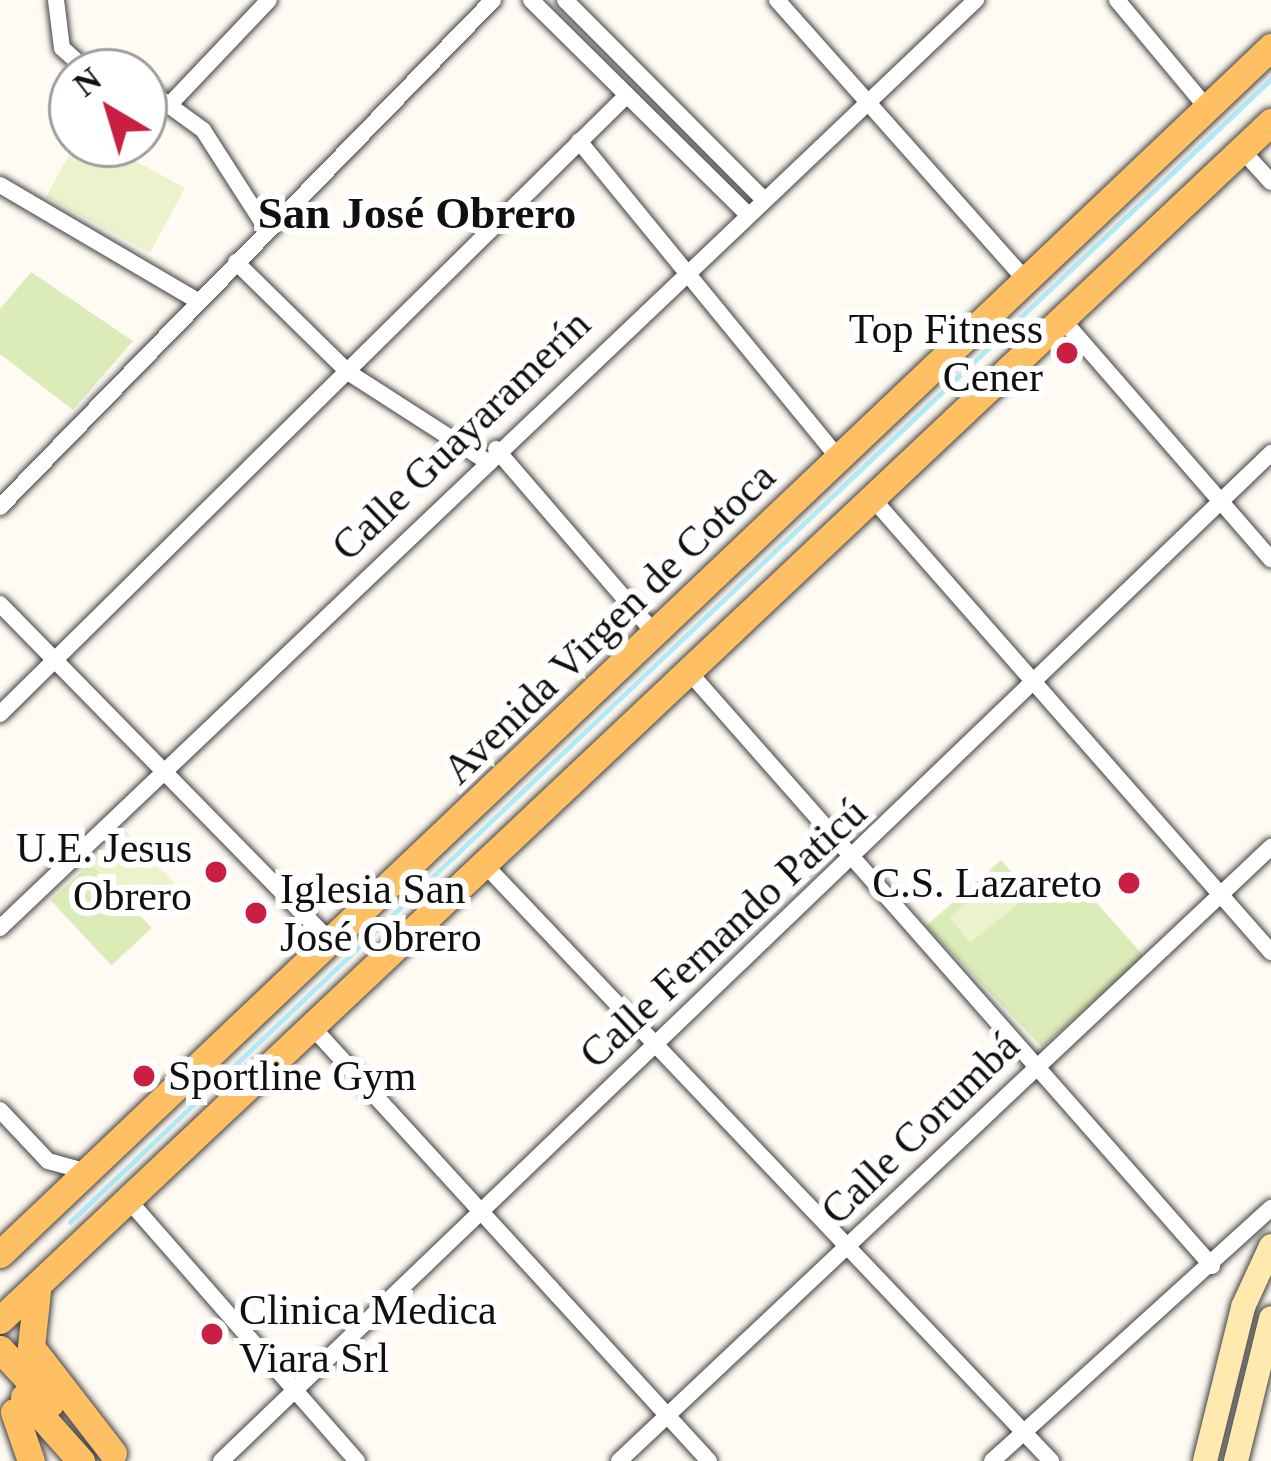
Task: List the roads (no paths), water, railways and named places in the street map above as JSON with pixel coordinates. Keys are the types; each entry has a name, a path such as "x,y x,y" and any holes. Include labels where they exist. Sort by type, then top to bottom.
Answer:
{"main road":[{"name":"Avenida Virgen de Cotoca","path":"2,1251 333,945 656,635 775,531 840,460 1271,47"},
{"path":"0,1320 38,1291 315,1030 803,560 1271,122"},
{"path":"775,531 803,560"},
{"path":"51,1207 50,1243 80,1251"},
{"path":"1205,1461 1243,1306 1271,1246"},
{"path":"38,1291 27,1325 34,1355 116,1457"},
{"path":"1236,1461 1271,1318"},
{"path":"0,1349 116,1457"},
{"path":"0,1370 80,1461"},
{"path":"7,1404 32,1461"},
{"path":"7,1404 58,1461"},
{"path":"0,1437 21,1461"}],"street":[{"path":"56,0 62,48"},
{"path":"173,101 269,0"},
{"path":"0,506 493,0"},
{"path":"531,0 748,215"},
{"path":"548,16 565,0 764,200"},
{"path":"777,0 1026,280"},
{"name":"Calle Guayaramerín","path":"0,928 490,454 976,0"},
{"path":"1117,0 1207,108"},
{"path":"0,714 628,95"},
{"path":"168,99 235,171 266,228"},
{"path":"579,141 683,274 840,460"},
{"path":"1242,150 1271,182"},
{"path":"0,185 198,301"},
{"path":"236,262 348,372 490,454 656,635"},
{"path":"1063,320 1271,559"},
{"name":"Calle Fernando Paticú","path":"221,1461 1035,685 1271,453"},
{"path":"873,499 1271,952"},
{"path":"0,604 333,945"},
{"path":"690,673 1211,1265"},
{"name":"Calle Corumbá","path":"619,1461 1271,847"},
{"path":"486,866 660,1041 1051,1461"},
{"path":"315,1030 709,1461"},
{"path":"0,1110 37,1151 88,1172"},
{"path":"37,1151 51,1207"},
{"path":"130,1203 357,1461"},
{"path":"992,1461 1271,1208"}],"waterway":[{"path":"70,1222 1271,79"}],"place":[{"name":"Top Fitness Cener","path":"1067,353"},
{"name":"U.E. Jesus Obrero","path":"216,872"},
{"name":"C.S. Lazareto","path":"1129,883"},
{"name":"Iglesia San José Obrero","path":"256,913"},
{"name":"Sportline Gym","path":"144,1076"},
{"name":"Clinica Medica Viara Srl","path":"212,1334"}],"district":[{"name":"San José Obrero","path":"417,214"}]}
